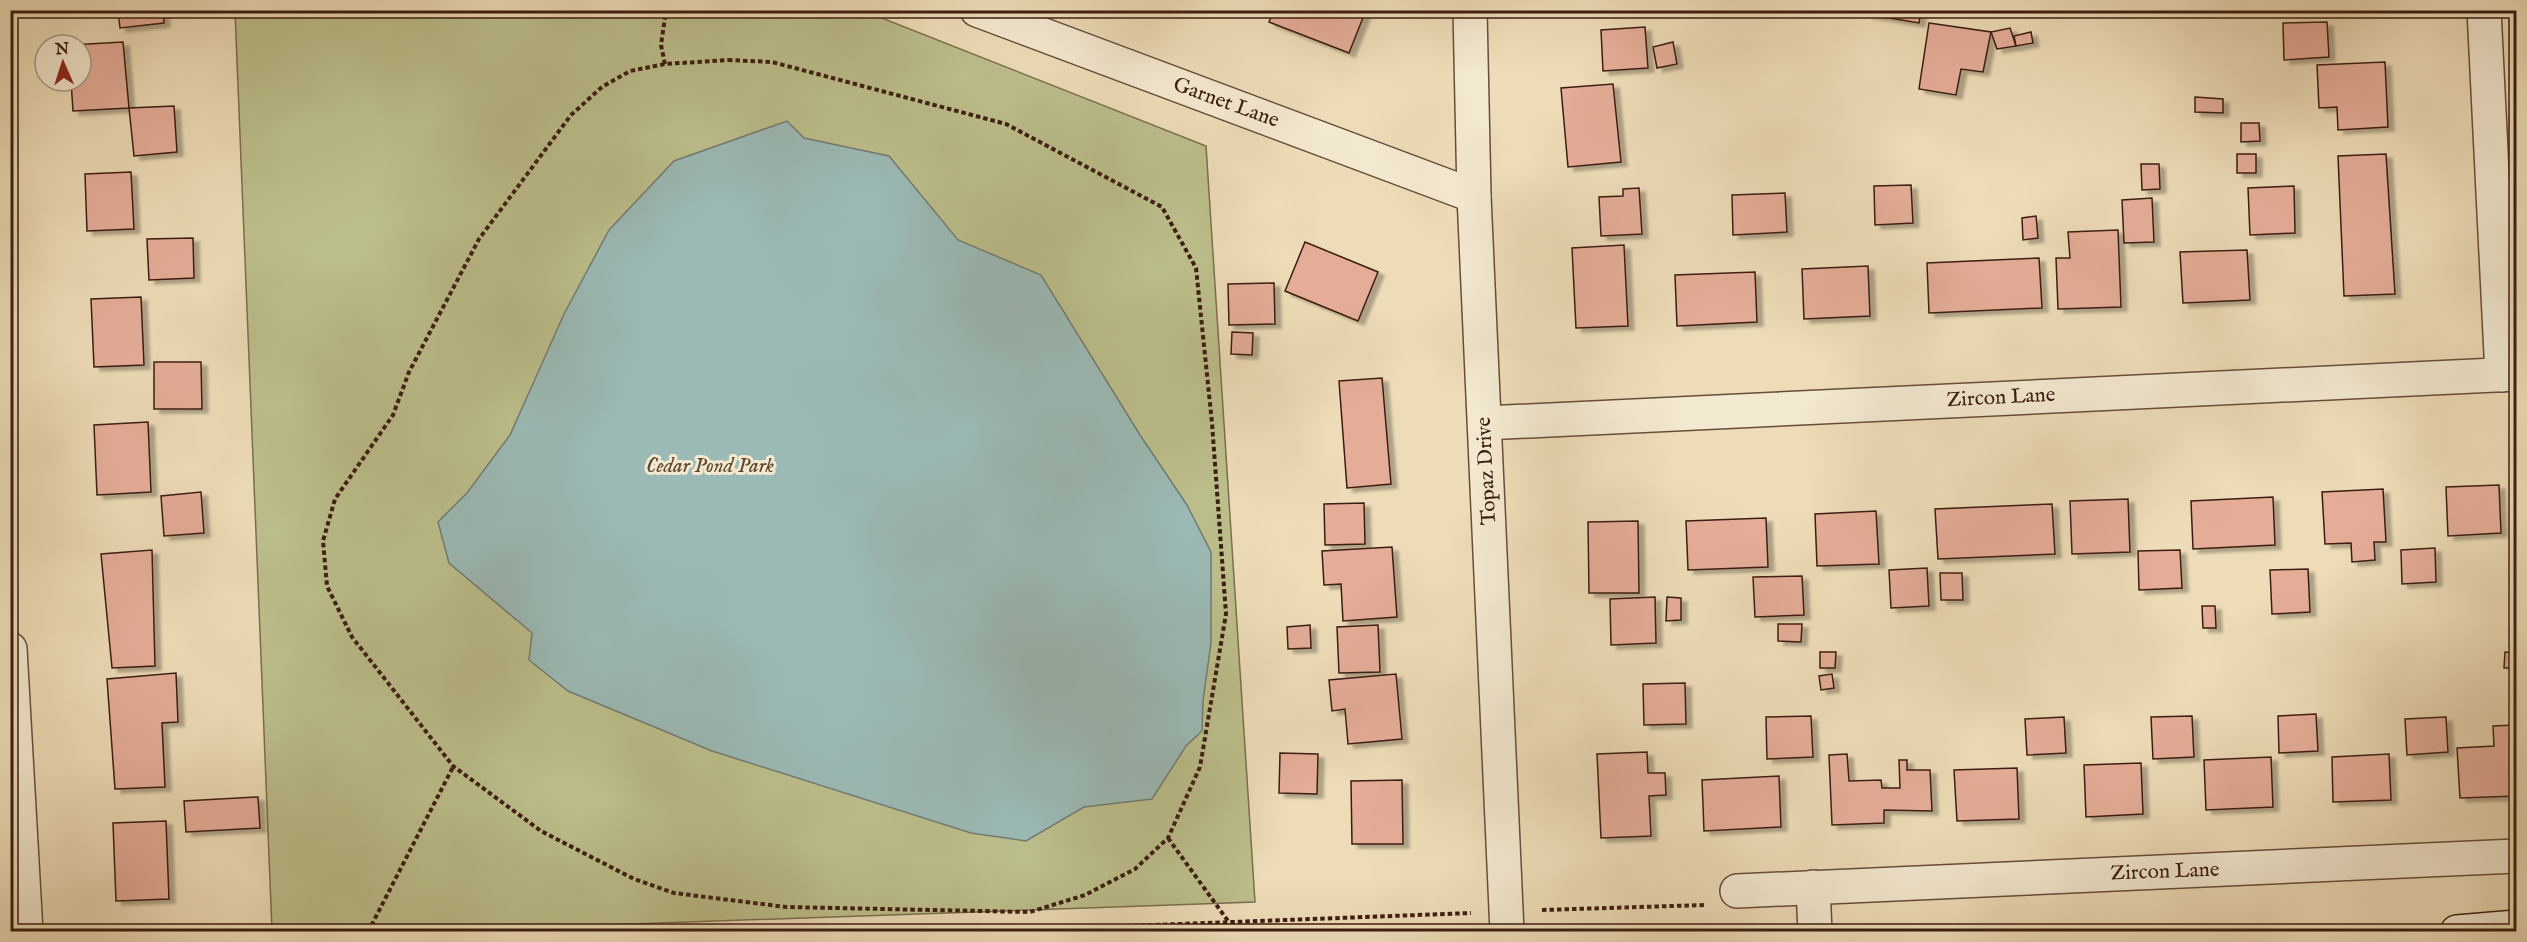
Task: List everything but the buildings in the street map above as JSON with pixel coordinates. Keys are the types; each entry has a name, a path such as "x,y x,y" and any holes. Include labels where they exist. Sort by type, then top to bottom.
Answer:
{"street":[{"name":"Garnet Lane","path":"977,10 1474,196"},
{"name":"Topaz Drive","path":"1470,10 1474,196 1506,922"},
{"path":"2484,10 2509,375"},
{"name":"Zircon Lane","path":"1485,423 2509,375"},
{"path":"10,649 26,932"},
{"name":"Zircon Lane","path":"1737,891 2517,856"},
{"path":"1813,887 1815,932"},
{"path":"2457,932 2517,927"}],"path":[{"path":"665,64 661,45 666,10"},
{"path":"728,60 772,62 1006,124 1162,207 1196,268 1212,423 1226,614 1200,767 1168,838 1135,869 1085,896 1030,912 786,907 674,893 634,879 541,831 453,766 352,637 327,586 323,541 335,499 393,415 409,372 478,239 571,115 602,87 630,70 665,64 728,60"},
{"path":"368,932 453,766"},
{"path":"1168,838 1229,921"},
{"path":"968,932 1229,921 1506,922 1711,905 1737,891"}],"green space":[{"name":"Cedar Pond Park","path":"235,11 864,11 1206,146 1255,902 435,931 272,931"}],"water":[{"path":"787,121 804,138 889,156 958,240 1041,275 1140,435 1187,505 1211,552 1211,643 1203,701 1202,731 1186,746 1152,799 1084,807 1026,841 971,833 712,751 568,691 529,660 532,633 449,563 438,522 467,493 510,435 564,314 609,230 674,161"}]}
